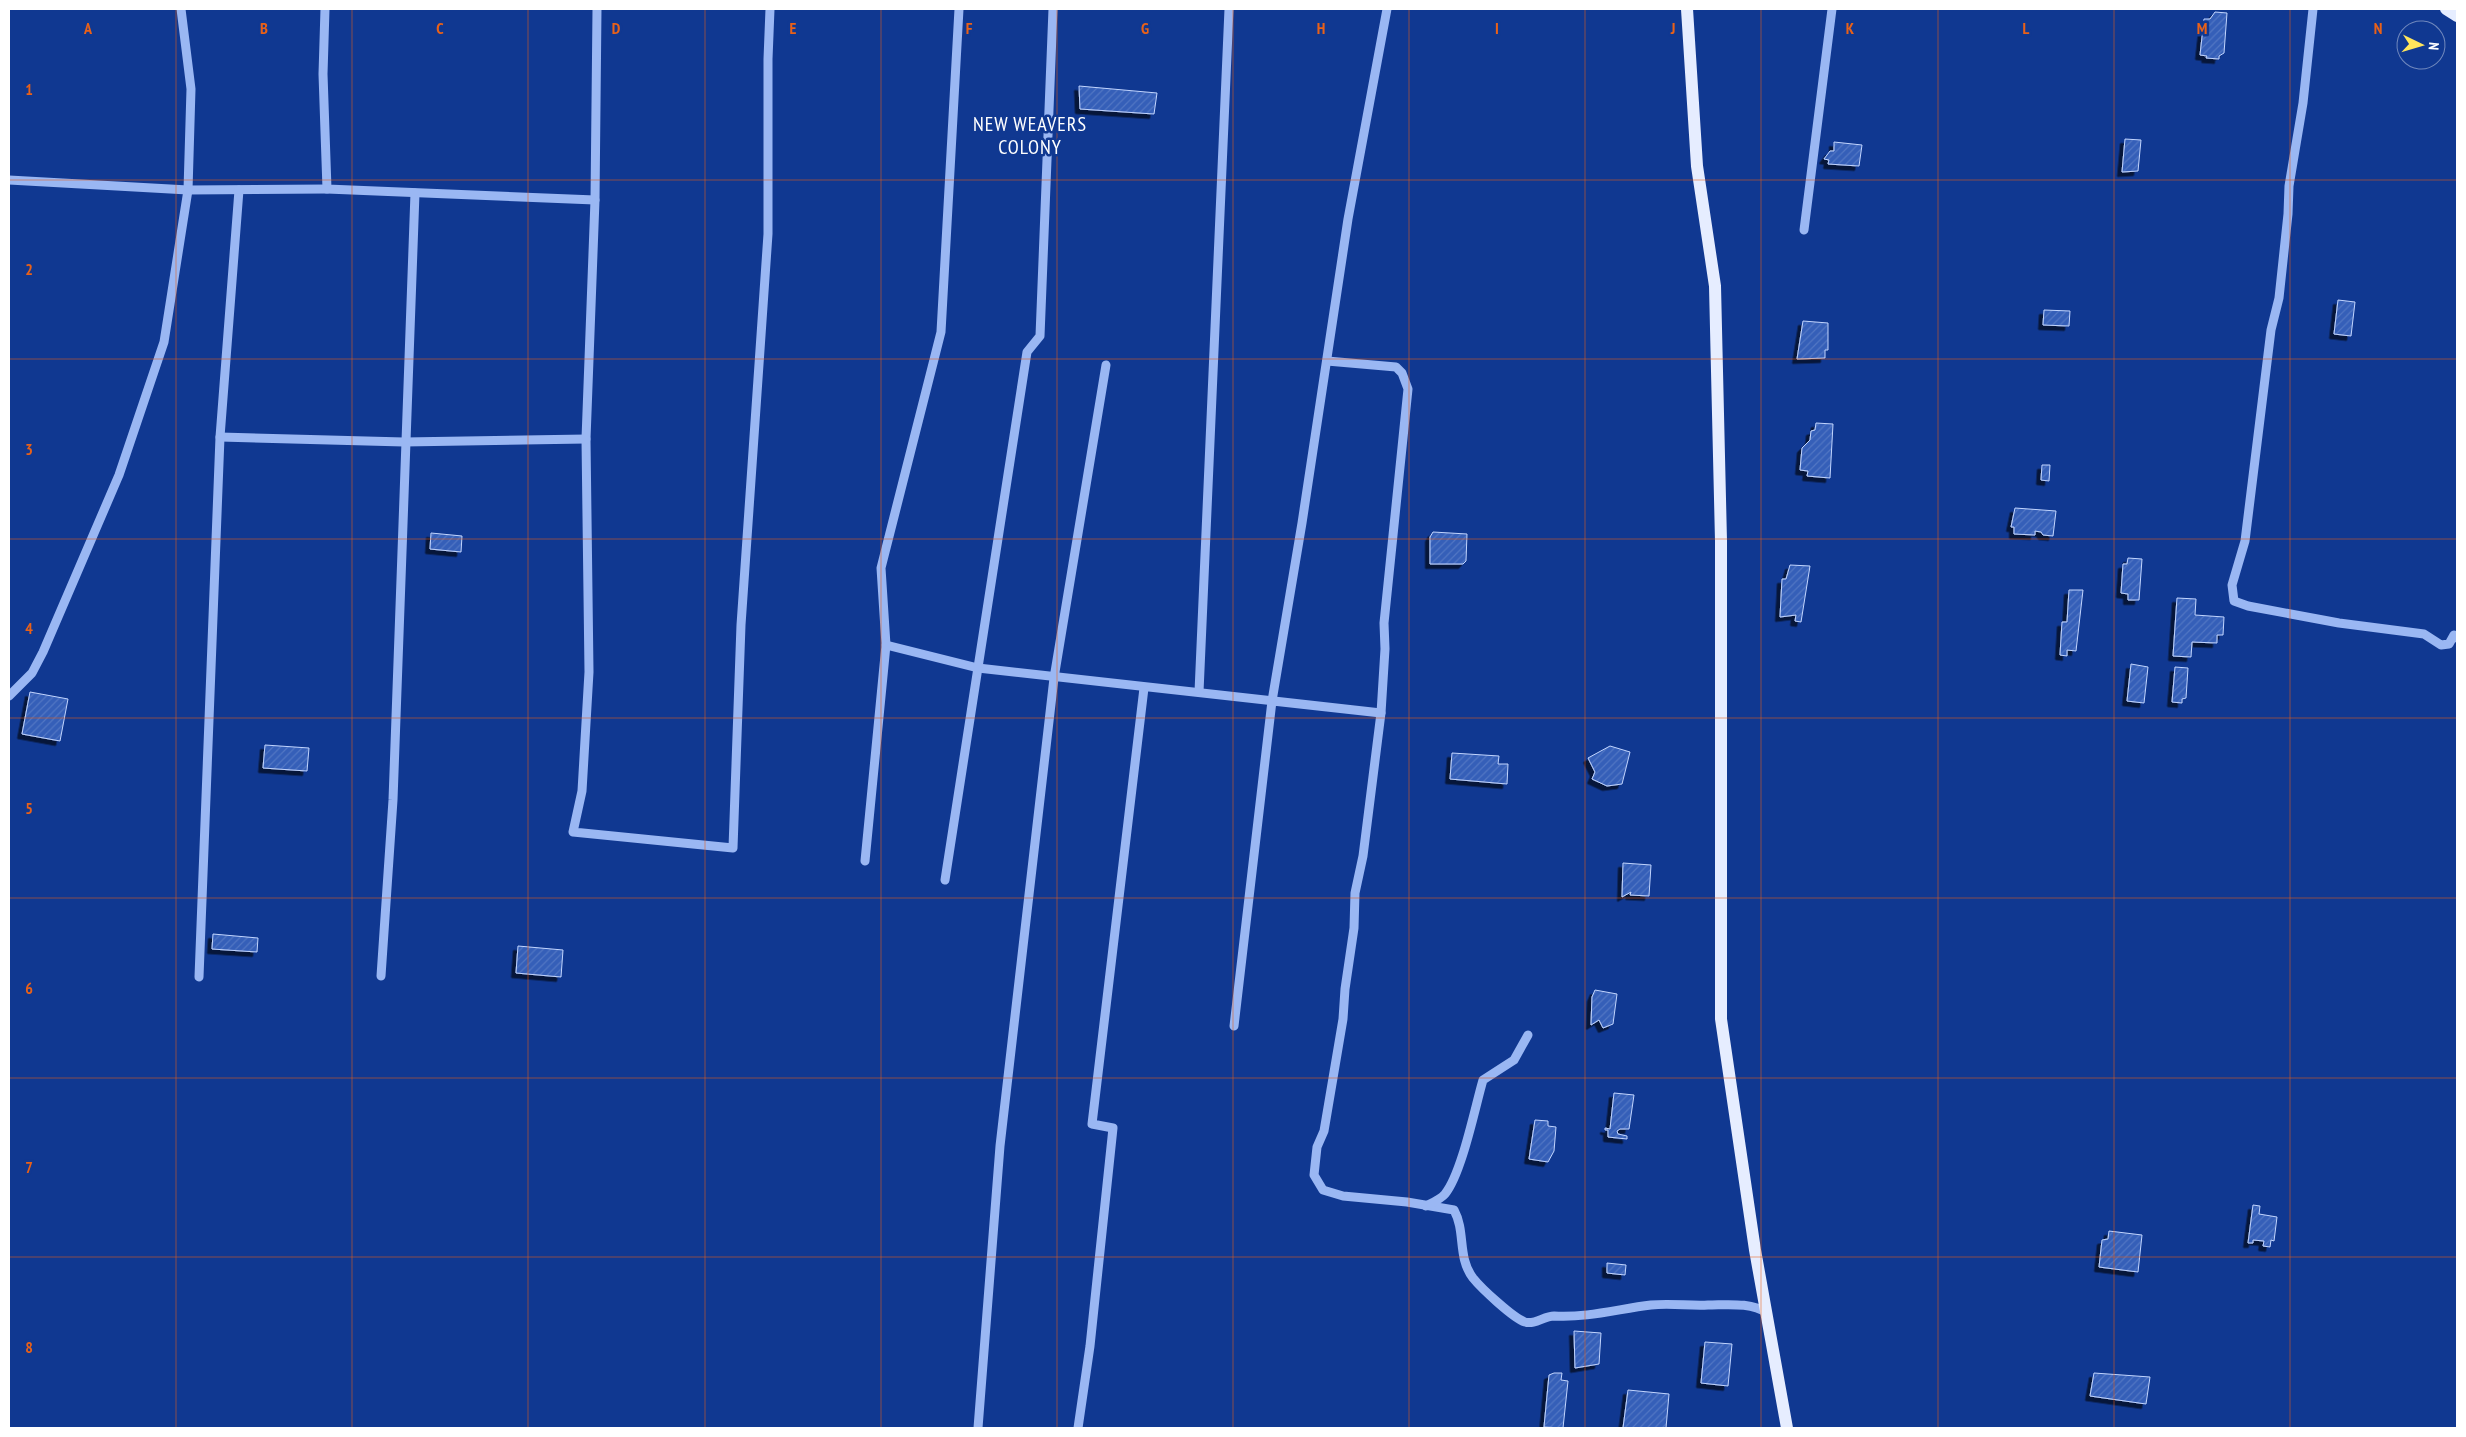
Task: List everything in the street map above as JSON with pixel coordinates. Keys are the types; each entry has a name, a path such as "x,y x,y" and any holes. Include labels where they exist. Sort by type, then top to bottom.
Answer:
{"main road":[{"path":"1687,9 1697,166 1715,286 1721,541 1721,1019 1755,1250 1787,1428"},
{"path":"2446,9 2457,16"}],"street":[{"path":"9,696 32,672 43,652 119,475 164,342 188,190 191,89 181,9"},
{"path":"325,9 323,74 327,189"},
{"path":"597,9 595,200 586,439 589,672 582,790 573,832 733,848 741,625 768,234 768,59 770,9"},
{"path":"865,861 886,645 881,568 941,332 959,9"},
{"path":"945,880 1027,352 1040,336 1053,9"},
{"path":"1199,692 1229,9"},
{"path":"1234,1026 1272,701 1348,219 1387,9"},
{"path":"1804,230 1832,9"},
{"path":"2313,9 2302,103 2289,186 2279,298 2271,330 2245,541 2232,585 2234,601 2248,606 2339,623 2424,634 2441,645 2449,644 2454,636 2457,638"},
{"path":"9,180 188,190 327,189 595,200"},
{"path":"199,977 220,437 239,190"},
{"path":"381,976 393,800 404,442 415,193"},
{"path":"1327,361 1396,368 1402,373 1408,389 1384,623 1386,650 1381,713 1363,856 1355,893 1354,928 1345,988 1343,1019 1324,1131 1317,1147 1314,1175 1323,1190 1336,1194 1454,1210 1462,1233 1464,1264 1473,1278 1511,1314 1526,1322 1536,1322 1550,1316 1579,1317 1680,1303 1701,1306 1735,1304 1758,1307 1767,1313"},
{"path":"978,1428 1000,1146 1054,678 1106,364"},
{"path":"220,437 404,442 586,439"},
{"path":"886,645 978,668 1054,678 1199,692 1381,713"},
{"path":"1078,1428 1090,1346 1113,1128 1092,1124 1144,688"},
{"path":"1426,1206 1445,1194 1450,1185 1463,1149 1483,1080 1514,1060 1528,1035"}],"building":[{"path":"2215,12 2227,13 2224,53 2219,56 2219,59 2206,58 2207,56 2200,55 2204,19 2210,19"},
{"path":"1079,86 1157,93 1154,114 1080,109"},
{"path":"2125,139 2141,140 2138,171 2122,172"},
{"path":"1834,142 1862,145 1859,166 1828,164 1829,160 1824,159 1830,151 1834,151"},
{"path":"2338,300 2355,302 2351,336 2334,334"},
{"path":"2044,310 2070,311 2069,326 2043,325"},
{"path":"1803,321 1828,323 1828,350 1825,350 1825,358 1797,359"},
{"path":"1816,423 1833,424 1830,478 1807,476 1808,471 1800,470 1802,448 1810,440 1811,431 1815,430"},
{"path":"2042,465 2050,465 2049,481 2041,480"},
{"path":"2015,508 2056,511 2053,536 2043,535 2041,532 2035,531 2035,535 2014,534 2014,527 2011,527"},
{"path":"1433,532 1467,534 1466,561 1463,564 1430,564 1430,537"},
{"path":"431,533 462,536 461,552 430,549"},
{"path":"2128,558 2142,559 2139,600 2128,600 2128,594 2121,593 2123,564 2127,564"},
{"path":"1790,565 1810,566 1801,622 1795,621 1796,615 1780,617 1782,579 1786,579"},
{"path":"2069,590 2083,590 2076,651 2067,650 2067,656 2060,655 2062,622 2067,622"},
{"path":"2177,598 2196,599 2195,615 2224,617 2223,635 2217,635 2217,643 2192,642 2191,657 2173,656"},
{"path":"2131,664 2148,667 2144,703 2127,701"},
{"path":"2175,667 2188,668 2186,698 2182,699 2182,703 2172,702"},
{"path":"30,692 68,699 60,741 22,734"},
{"path":"265,745 309,748 307,771 263,768"},
{"path":"1610,746 1630,752 1622,784 1607,786 1592,779 1595,772 1588,758"},
{"path":"1452,753 1499,756 1498,764 1508,764 1507,784 1450,779"},
{"path":"1623,863 1651,865 1649,896 1630,895 1631,892 1622,897"},
{"path":"213,934 258,938 257,952 212,949"},
{"path":"518,946 563,950 561,977 516,973"},
{"path":"1595,990 1617,994 1613,1024 1603,1028 1599,1020 1591,1025 1592,997"},
{"path":"1614,1093 1634,1095 1629,1129 1617,1131 1618,1134 1627,1136 1627,1139 1608,1137 1608,1130 1605,1130 1605,1128 1610,1129"},
{"path":"1535,1120 1548,1121 1548,1126 1556,1127 1554,1151 1548,1162 1529,1159"},
{"path":"2253,1205 2260,1206 2259,1214 2277,1217 2274,1241 2271,1240 2270,1247 2263,1246 2264,1241 2253,1240 2253,1243 2248,1243"},
{"path":"2109,1231 2142,1235 2138,1272 2099,1267 2102,1240 2108,1239"},
{"path":"1607,1263 1626,1265 1625,1275 1607,1273"},
{"path":"1574,1331 1601,1333 1599,1364 1575,1368"},
{"path":"1705,1342 1732,1344 1728,1386 1701,1383"},
{"path":"1562,1373 1561,1380 1568,1381 1563,1428 1544,1427 1549,1375"},
{"path":"2094,1373 2150,1377 2146,1404 2090,1396"},
{"path":"1628,1390 1669,1394 1666,1428 1623,1428"}],"district":[{"name":"NEW WEAVERS COLONY","path":"1030,136"}]}
